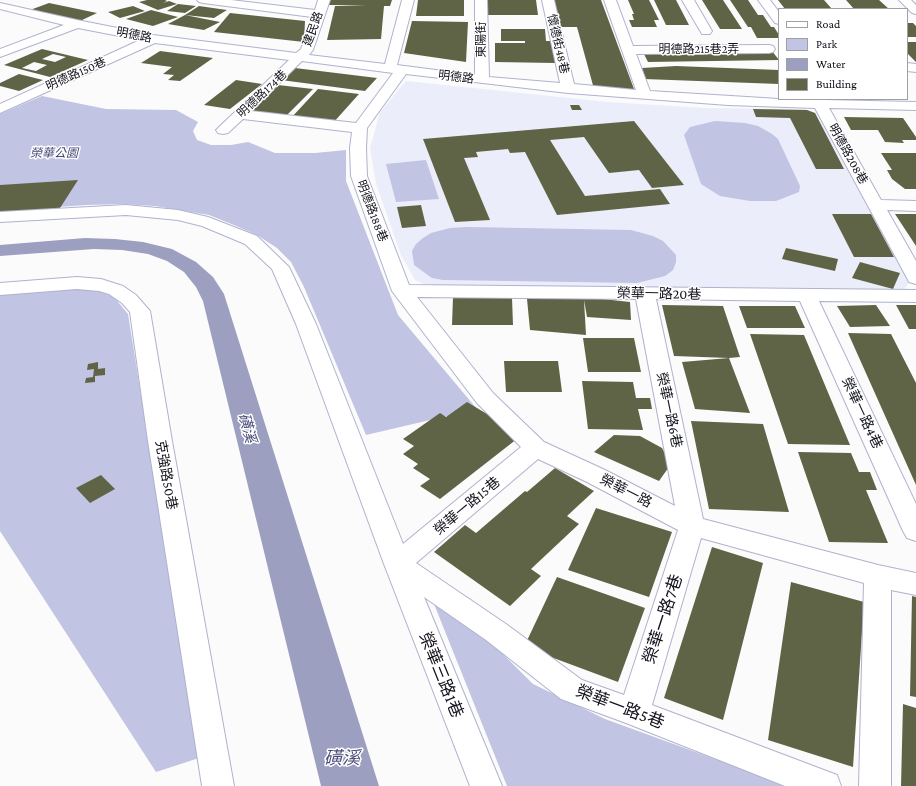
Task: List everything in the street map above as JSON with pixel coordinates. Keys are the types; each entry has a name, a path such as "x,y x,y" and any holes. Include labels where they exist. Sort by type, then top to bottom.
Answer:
{"street":[{"path":"203,0 319,14"},
{"name":"建民路","path":"300,57 307,50 324,0"},
{"path":"241,114 360,128 396,69 408,0"},
{"name":"東陽街","path":"481,0 482,80"},
{"name":"懷德街48巷","path":"548,0 568,89"},
{"path":"610,0 646,95"},
{"path":"688,0 706,31"},
{"path":"764,0 778,19"},
{"path":"904,0 916,11"},
{"path":"3,7 36,2"},
{"name":"明德路","path":"3,7 153,39 482,80 568,89 728,101 916,106"},
{"path":"0,53 77,24"},
{"name":"明德路150巷","path":"0,108 153,39"},
{"name":"明德路215巷2弄","path":"629,50 769,49"},
{"name":"明德路174巷","path":"223,130 300,57"},
{"name":"明德路208巷","path":"820,104 916,278"},
{"name":"明德路188巷","path":"360,128 358,176 402,291"},
{"path":"876,205 916,206"},
{"name":"榮華三路1巷","path":"0,217 87,212 145,211 178,215 208,222 251,240 280,266 306,324 397,564 486,786"},
{"name":"克強路50巷","path":"0,289 77,283 101,285 116,290 129,299 140,311 160,441 218,786"},
{"name":"榮華一路20巷","path":"402,291 916,296"},
{"name":"榮華一路","path":"402,291 485,398 536,448 596,476 692,526 878,576 916,584"},
{"name":"榮華一路6巷","path":"645,294 692,526"},
{"name":"榮華一路4巷","path":"807,295 916,531"},
{"name":"榮華一路15巷","path":"397,564 536,448"},
{"name":"榮華一路7巷","path":"634,712 692,526"},
{"name":"榮華一路5巷","path":"397,564 496,632 572,690 634,712 825,786"},
{"path":"875,786 878,576"}],"shaded area":[{"path":"406,81 608,102 705,108 805,109 816,113 909,282 904,290 425,285 415,280 401,255 376,184 370,148 380,112"}],"green space":[{"name":"榮華公園","path":"42,96 106,109 176,110 198,122 193,131 197,140 211,145 231,145 248,142 275,153 315,153 346,150 346,181 398,315 477,409 366,435 304,287 291,262 277,248 257,235 234,225 209,215 155,206 122,204 0,211 0,114"},
{"path":"715,121 745,123 758,126 778,139 800,186 799,192 776,201 750,201 720,196 701,184 684,135 690,127"},
{"path":"426,160 439,199 396,202 386,164"},
{"path":"450,228 631,230 653,236 663,241 676,255 676,262 673,270 665,276 637,283 443,280 432,278 414,265 412,251 416,244 423,238 431,233"},
{"path":"72,289 98,291 114,297 128,314 199,758 156,772 0,531 0,294"},
{"path":"422,574 533,684 605,719 789,786 507,786"}],"water":[{"name":"磺溪","path":"85,238 143,242 172,249 196,262 213,277 224,294 379,786 321,786 203,301 196,287 184,272 167,261 148,254 122,250 94,249 0,256 0,245"}],"building":[{"path":"147,0 165,0 167,1 163,3 169,1 177,4 158,10 139,2"},
{"path":"327,0 392,0 390,6 384,6 381,39 327,40 335,6 366,5 325,5"},
{"path":"418,0 464,0 464,16 416,16"},
{"path":"487,0 536,0 538,15 487,15"},
{"path":"550,0 601,0 634,89 594,89 577,27 557,27"},
{"path":"628,0 649,0 659,20 654,20 657,27 632,27 629,20 634,20 632,14 634,14"},
{"path":"654,0 676,0 689,25 666,25"},
{"path":"702,0 723,0 742,29 720,29"},
{"path":"730,0 748,0 758,15 763,15 771,27 748,27"},
{"path":"778,0 824,0 831,8 784,8"},
{"path":"846,0 879,0 888,8 853,8"},
{"path":"49,3 97,13 80,21 30,10"},
{"path":"178,4 196,6 185,13 167,11"},
{"path":"133,6 145,11 120,18 108,12"},
{"path":"199,6 227,10 214,18 185,15"},
{"path":"151,10 178,17 153,26 126,19"},
{"path":"230,13 305,21 304,42 214,32"},
{"path":"185,15 220,22 204,30 168,24"},
{"path":"412,21 468,22 466,62 404,53"},
{"path":"908,23 913,23 916,26 916,37 908,37"},
{"path":"751,27 774,27 778,33 778,38 757,38"},
{"path":"501,29 545,29 546,41 553,41 555,63 495,62 495,43 525,43 525,41 501,41"},
{"path":"908,42 916,42 916,62 908,54"},
{"path":"42,49 88,60 50,77 4,65","holes":["53,54 66,57 55,62 42,59","34,62 47,65 36,71 22,68"]},
{"path":"160,51 213,58 180,81 168,80 174,75 163,74 172,67 141,63"},
{"path":"772,51 778,60 648,62 643,52"},
{"path":"676,66 778,70 778,84 644,79 642,68"},
{"path":"295,68 377,78 365,91 281,80"},
{"path":"19,74 43,80 19,91 0,86 0,83"},
{"path":"236,80 262,84 230,109 204,105"},
{"path":"278,85 313,89 285,117 249,112"},
{"path":"318,89 359,94 333,123 291,118"},
{"path":"570,105 579,105 582,110 572,110"},
{"path":"753,109 807,110 815,113 844,169 816,169 790,118 756,117"},
{"path":"844,117 903,118 916,137 916,140 902,140 904,143 885,142 878,130 851,130"},
{"path":"634,121 684,185 652,188 639,170 609,173 584,137 550,140 585,196 660,189 670,204 557,215 525,152 510,153 508,149 476,152 478,157 464,158 490,220 455,222 423,139"},
{"path":"881,153 916,153 916,189 905,189 892,179 887,170 892,170"},
{"path":"78,180 60,208 0,213 0,185"},
{"path":"421,205 426,226 402,228 397,207"},
{"path":"832,214 871,214 894,257 854,257"},
{"path":"895,214 916,214 916,246"},
{"path":"786,248 838,259 835,271 782,259"},
{"path":"860,262 900,273 893,289 852,278"},
{"path":"453,297 512,298 513,325 452,325"},
{"path":"584,297 630,302 631,320 587,317 584,300 586,335 530,330 527,299"},
{"path":"662,305 723,306 740,357 674,356"},
{"path":"876,305 890,326 850,327 837,306"},
{"path":"896,305 916,305 916,329 909,329"},
{"path":"739,306 795,306 805,328 747,328"},
{"path":"848,333 891,334 916,383 916,485"},
{"path":"750,334 804,335 850,445 788,444"},
{"path":"583,338 634,338 641,372 588,372"},
{"path":"729,358 750,413 695,409 682,362"},
{"path":"504,361 558,361 562,392 506,392"},
{"path":"98,362 98,369 105,368 105,375 95,376 95,382 85,383 86,378 93,377 94,369 87,370 88,364"},
{"path":"582,381 633,382 636,398 650,398 652,409 638,409 643,430 588,429"},
{"path":"467,402 522,435 440,499 420,486 430,479 413,468 418,464 403,454 414,446 403,439 440,413 446,417"},
{"path":"691,421 763,424 789,512 709,509"},
{"path":"614,435 640,436 662,448 671,464 659,481 594,452"},
{"path":"798,452 851,453 859,472 870,472 877,490 866,490 888,543 829,542"},
{"path":"555,468 594,491 567,516 579,524 531,569 541,576 510,606 434,552 465,525 476,533 525,491 527,492"},
{"path":"101,475 115,489 90,503 76,488"},
{"path":"596,508 672,532 649,597 568,570"},
{"path":"712,547 763,563 723,720 664,698"},
{"path":"557,577 645,608 618,682 524,647"},
{"path":"791,582 864,602 853,767 768,740"},
{"path":"912,596 916,597 916,697 910,696"},
{"path":"903,704 916,708 916,786 901,786"}]}
